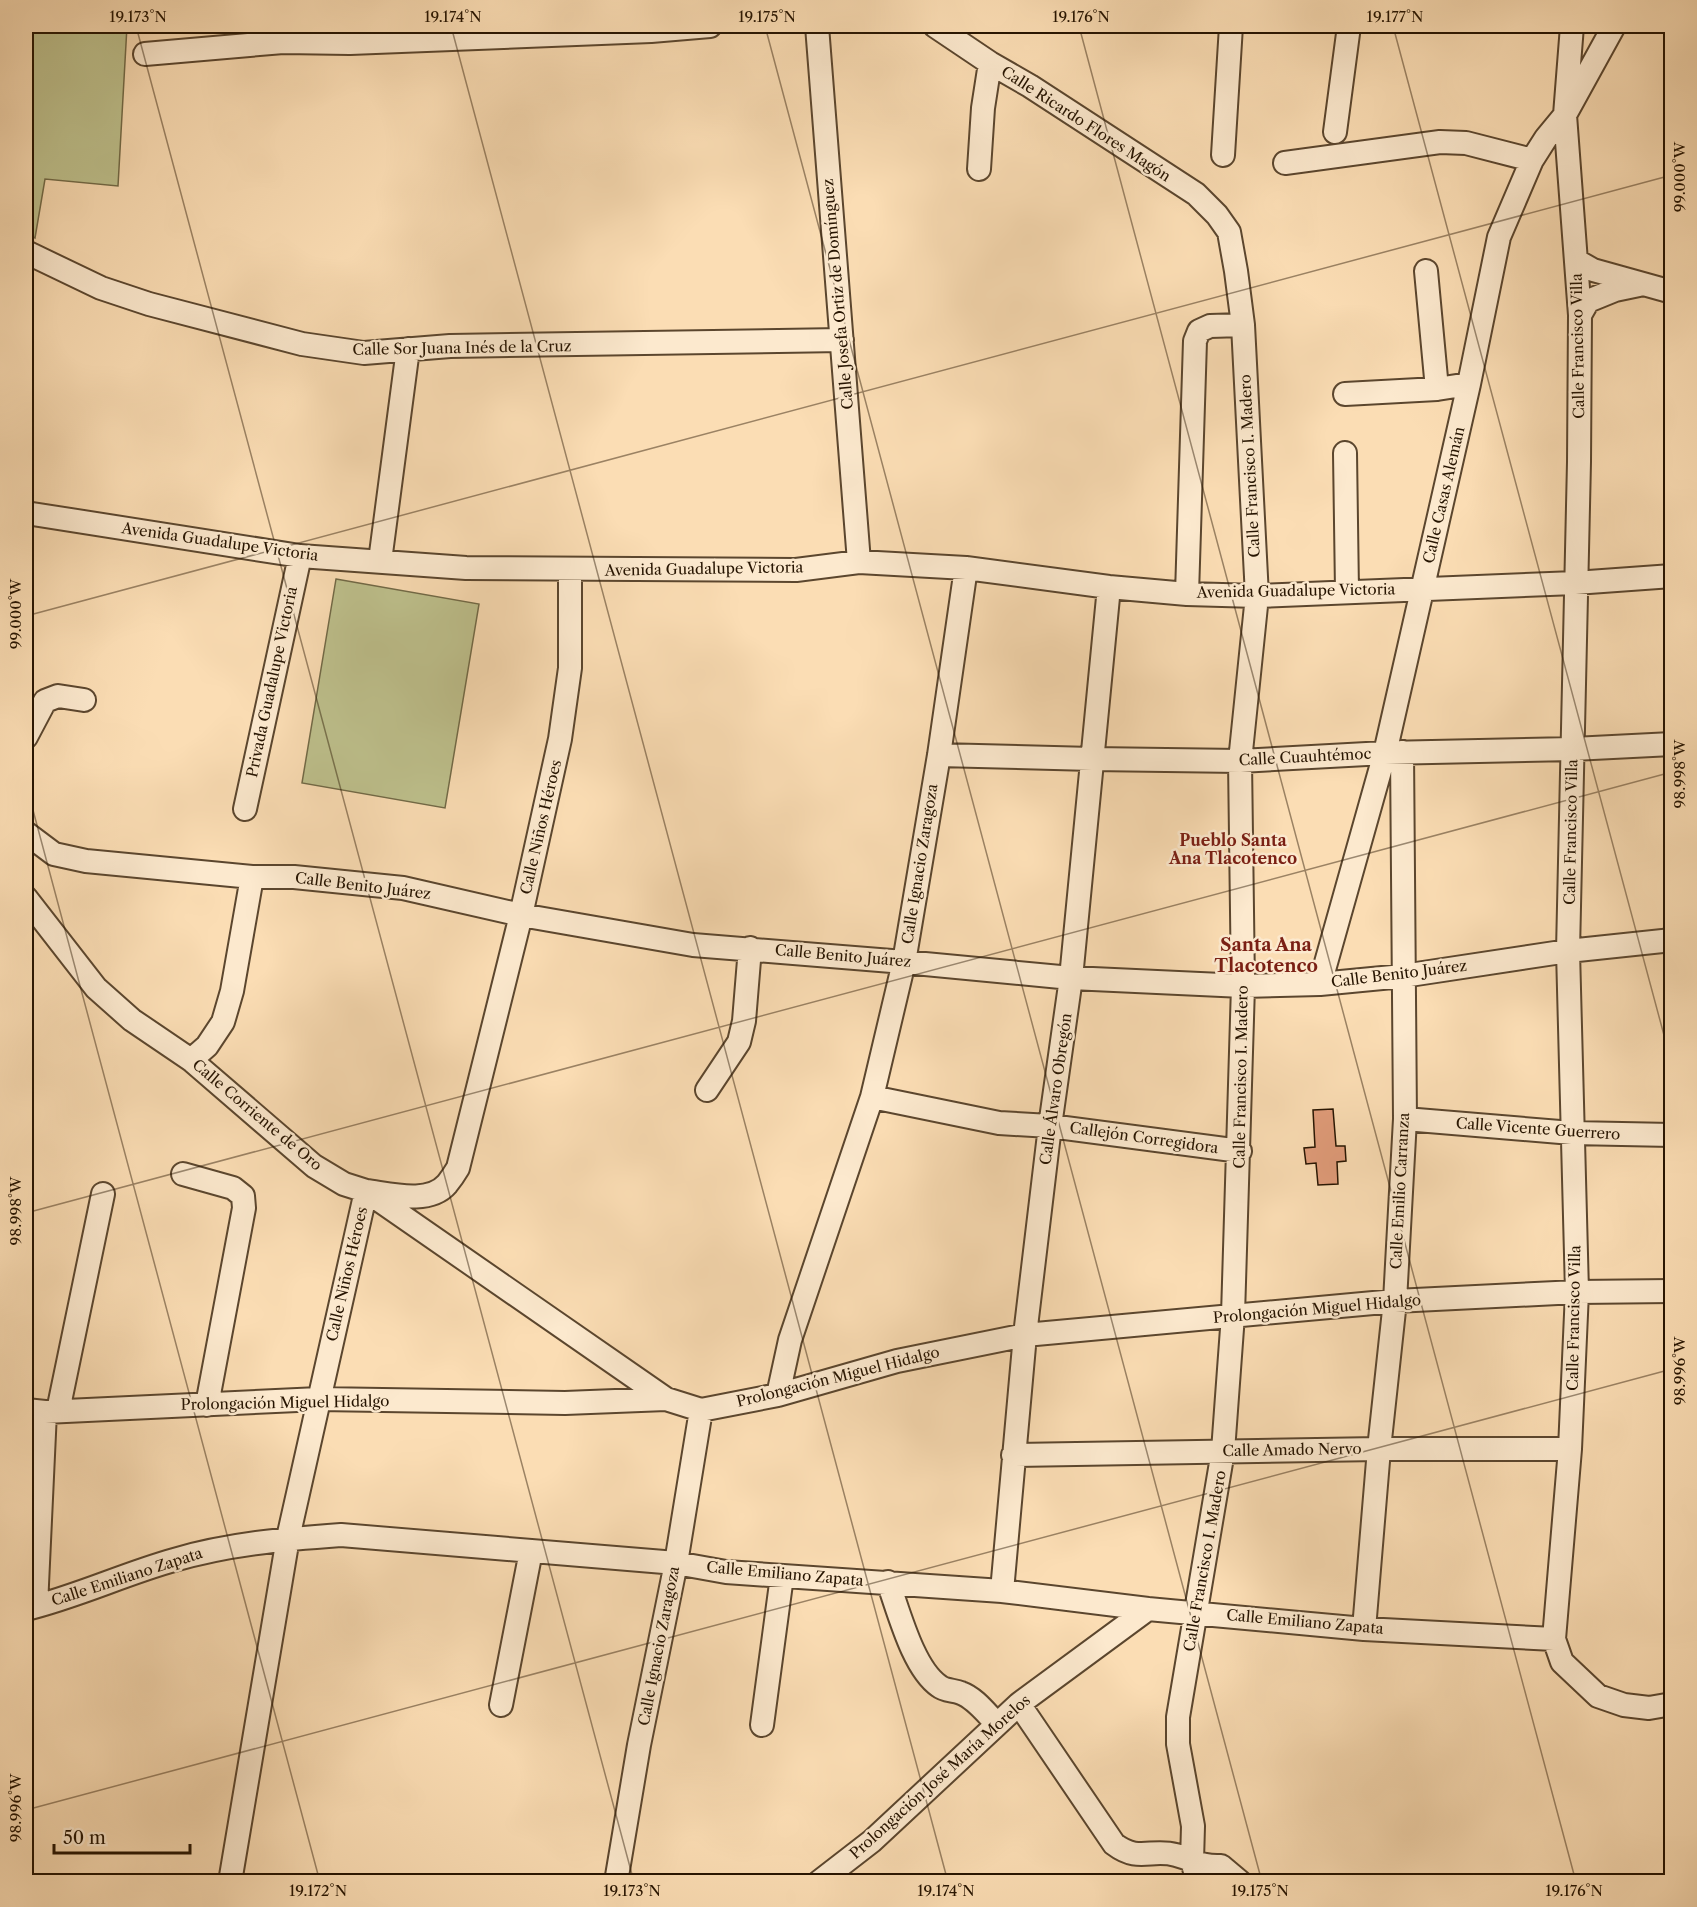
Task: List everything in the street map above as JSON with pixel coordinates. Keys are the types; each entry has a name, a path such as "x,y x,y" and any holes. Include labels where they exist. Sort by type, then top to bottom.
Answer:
{"street":[{"path":"145,54 283,34 350,44 651,31 710,26"},
{"name":"Calle Josefa Ortiz de Domínguez","path":"817,26 860,562"},
{"name":"Calle Ricardo Flores Magón","path":"935,26 1196,194 1217,215 1229,232"},
{"path":"1223,154 1231,26"},
{"path":"1335,132 1349,26"},
{"name":"Calle Francisco Villa","path":"1554,1639 1570,1449 1577,1292 1569,951 1580,315 1565,115 1572,26"},
{"name":"Calle Casas Alemán","path":"1320,984 1394,752 1422,588 1469,384 1499,237 1532,160 1565,115 1614,26"},
{"path":"979,169 983,108 990,63"},
{"path":"1285,163 1440,142 1466,143 1532,160"},
{"name":"Calle Francisco I. Madero","path":"1195,1871 1193,1826 1178,1744 1178,1717 1223,1451 1233,1315 1240,1151 1243,986 1240,761 1257,596 1242,325 1229,232"},
{"name":"Calle Sor Juana Inés de la Cruz","path":"26,252 100,288 139,301 302,344 364,353 450,346 842,340"},
{"path":"1577,261 1593,270 1671,292"},
{"path":"1426,271 1437,389"},
{"path":"1580,315 1588,301 1615,290 1642,284"},
{"path":"1187,594 1195,341 1199,331 1210,326 1242,325"},
{"path":"380,561 408,349"},
{"path":"1346,394 1437,389 1469,384"},
{"path":"1345,453 1347,591"},
{"name":"Avenida Guadalupe Victoria","path":"26,513 300,556 466,568 796,570 860,562 966,568 1109,587 1187,594 1257,596 1575,583 1671,576"},
{"name":"Privada Guadalupe Victoria","path":"245,809 300,556"},
{"name":"Calle Ignacio Zaragoza","path":"778,1395 790,1340 872,1096 904,962 939,754 966,568"},
{"name":"Calle Niños Héroes","path":"230,1881 288,1538 366,1191 427,1196 446,1186 458,1168 521,915 560,739 570,668 570,570"},
{"name":"Calle Álvaro Obregón","path":"1002,1591 1025,1335 1050,1126 1071,978 1109,587"},
{"path":"26,737 45,701 58,696 84,700"},
{"name":"Calle Cuauhtémoc","path":"939,754 1240,761 1394,752 1573,749 1671,744"},
{"name":"Calle Emilio Carranza","path":"1364,1629 1379,1449 1395,1301 1405,1119 1403,976 1394,752"},
{"name":"Calle Benito Juárez","path":"26,833 54,854 86,861 252,877 294,877 403,888 521,915 693,945 750,948 1071,978 1243,986 1320,984 1403,976 1569,951 1671,940"},
{"path":"191,1060 207,1046 223,1022 232,991 252,877"},
{"name":"Calle Corriente de Oro","path":"26,898 96,988 132,1020 191,1060 314,1166 344,1184 366,1191 666,1399"},
{"path":"706,1090 739,1042 744,1021 750,948"},
{"name":"Callejón Corregidora","path":"872,1096 999,1123 1050,1126 1240,1151"},
{"name":"Calle Vicente Guerrero","path":"1405,1119 1572,1133 1671,1135"},
{"path":"183,1174 233,1188 243,1196 244,1208 207,1405"},
{"path":"31,1607 43,1411 103,1194"},
{"name":"Prolongación Miguel Hidalgo","path":"43,1411 319,1399 565,1403 666,1399 701,1410 778,1395 897,1361 1025,1335 1395,1301 1577,1292 1671,1291"},
{"name":"Calle Ignacio Zaragoza","path":"616,1881 639,1745 676,1563 701,1410"},
{"name":"Calle Amado Nervo","path":"1013,1455 1379,1449 1570,1449"},
{"name":"Calle Emiliano Zapata","path":"31,1607 172,1560 212,1550 288,1538 341,1535 676,1563 726,1572 1002,1591 1148,1609 1364,1629 1554,1639"},
{"path":"501,1705 531,1551"},
{"path":"762,1725 782,1576"},
{"path":"888,1582 916,1656 927,1675 940,1688 963,1693 977,1703 996,1724"},
{"name":"Prolongación José María Morelos","path":"819,1881 872,1841 1019,1704 1148,1609"},
{"path":"1554,1639 1562,1662 1598,1696 1624,1705 1649,1708 1671,1704"},
{"path":"1019,1704 1114,1844 1125,1852 1176,1855 1195,1871 1205,1867 1221,1866 1240,1881"}],"green space":[{"path":"26,26 127,26 118,186 45,179 35,238 26,232"},
{"path":"336,579 479,604 445,808 302,783"}],"building":[{"path":"1333,1109 1336,1146 1345,1146 1346,1161 1337,1162 1338,1184 1318,1185 1316,1163 1306,1164 1304,1148 1315,1147 1313,1110"}],"district":[{"name":"Pueblo Santa Ana Tlacotenco","path":"1233,849"},
{"name":"Santa Ana Tlacotenco","path":"1266,955"}]}
